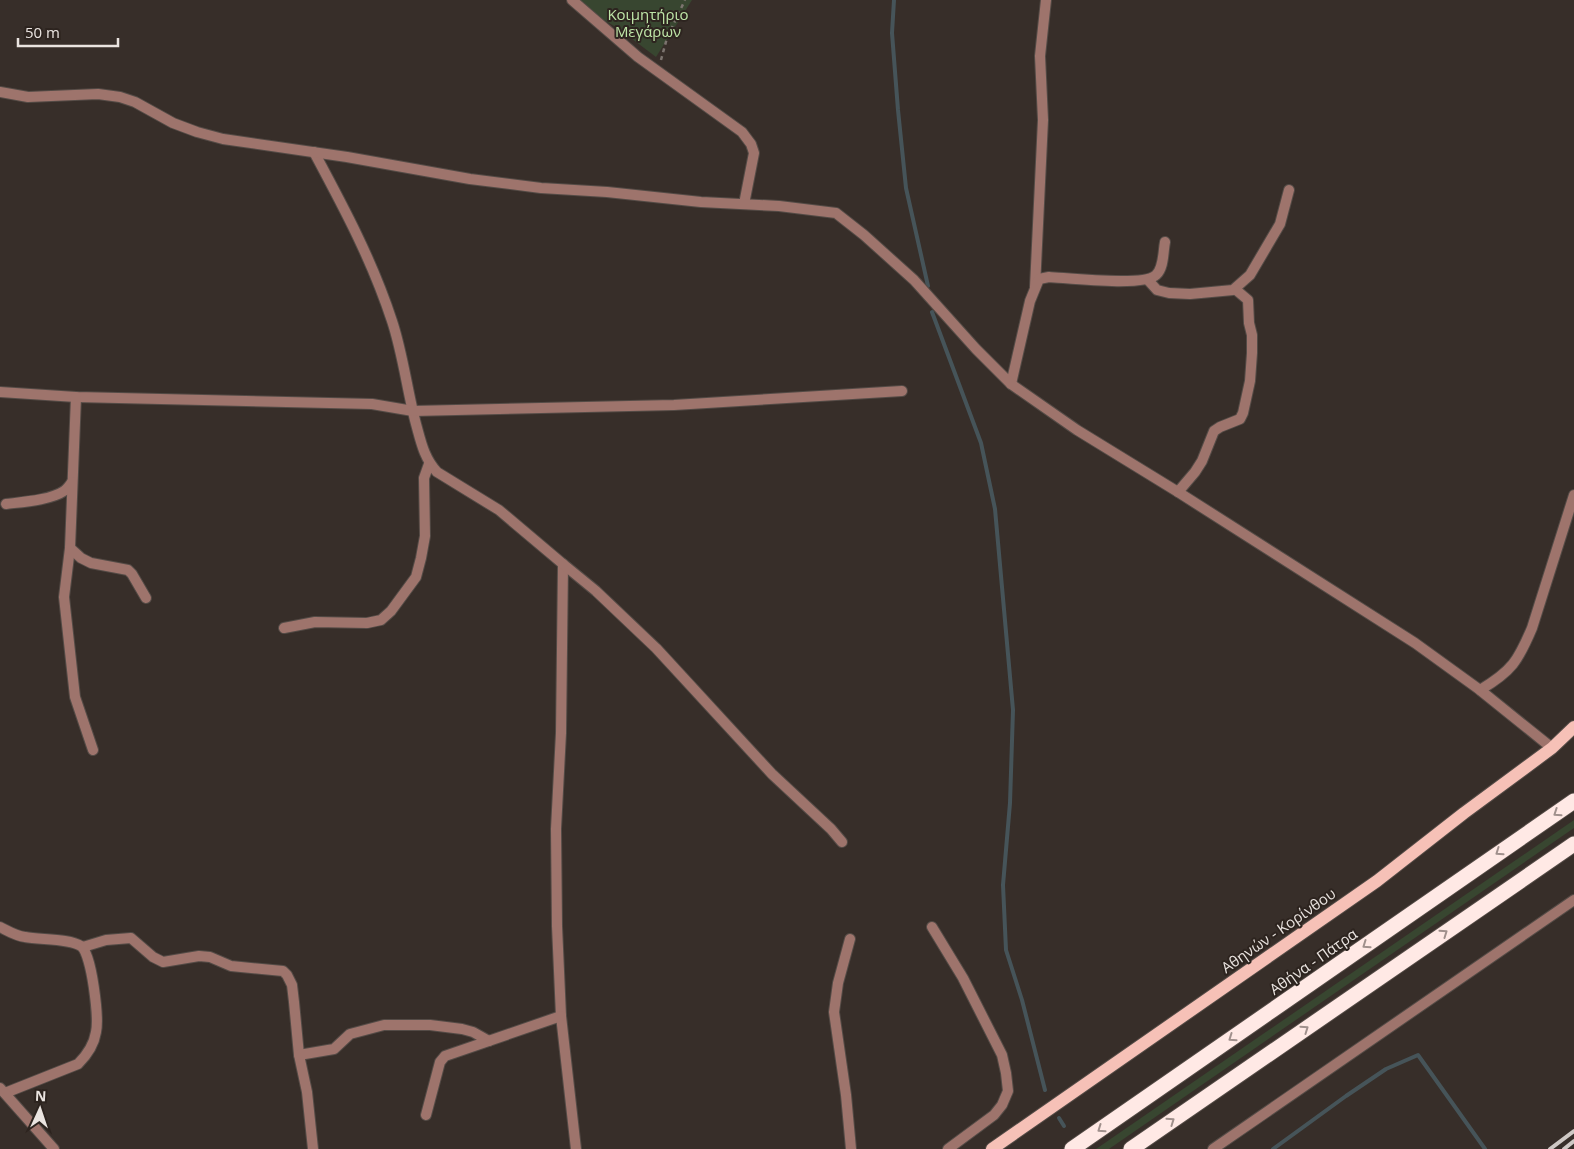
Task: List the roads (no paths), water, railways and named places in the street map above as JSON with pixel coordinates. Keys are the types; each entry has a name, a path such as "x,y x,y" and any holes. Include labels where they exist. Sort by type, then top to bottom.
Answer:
{"highway":[{"name":"Αθήνα - Πάτρα","path":"1072,1149 1574,801"},
{"path":"1131,1149 1574,844"}],"main road":[{"name":"Αθηνών - Κορίνθου","path":"992,1149 1377,881 1552,748 1574,727"}],"street":[{"path":"572,0 638,57 742,132 751,144 754,153 744,204"},
{"path":"1035,287 1043,120 1040,56 1046,0"},
{"path":"0,92 28,97 98,94 120,97 135,102 174,123 197,132 248,143 314,152 451,176 540,188 607,192 701,202 779,206 836,213 864,235 914,280 976,349 1011,384 1077,430 1384,622 1480,690 1552,748"},
{"path":"314,152 373,268 393,323 412,411 424,455 429,464 437,472 499,510 596,591 656,648 772,774 831,829 842,842"},
{"path":"1148,280 1157,290 1168,293 1222,292 1235,289 1250,275 1280,224 1289,190"},
{"path":"1011,384 1030,301 1039,279 1048,277 1118,281 1148,280 1158,274 1165,242"},
{"path":"1178,492 1202,461 1214,431 1240,419 1243,413 1250,381 1252,335 1249,323 1248,300 1235,289"},
{"path":"0,392 76,397 372,404 412,411 674,405 902,390"},
{"path":"76,397 70,548 64,597 75,697 93,750"},
{"path":"284,628 315,622 368,623 381,620 390,611 416,577 425,536 424,478 429,464"},
{"path":"6,504 24,502 64,491 72,482"},
{"path":"1480,690 1504,675 1524,647 1532,628 1574,495"},
{"path":"70,548 81,558 92,563 128,570 146,598"},
{"path":"563,564 561,733 556,828 557,926 561,1016 576,1149"},
{"path":"1214,1149 1574,900"},
{"path":"0,927 25,938 74,943 82,947 88,956 93,982 97,1031 93,1045 78,1064 3,1091 54,1149"},
{"path":"932,927 963,978 1002,1055 1008,1091 1002,1106 994,1115 948,1149"},
{"path":"82,947 106,940 131,938 153,957 163,962 204,956 231,966 283,971 288,975 292,985 299,1055 307,1092 313,1149"},
{"path":"850,939 838,983 834,1012 846,1095 850,1149"},
{"path":"426,1115 440,1062 445,1056 561,1016"},
{"path":"299,1055 334,1049 350,1034 384,1025 430,1025 462,1029 473,1032 489,1041"}],"waterway":[{"path":"894,0 892,33 906,188 928,286"},
{"path":"932,312 981,443 995,509 1013,710 1010,803 1003,885 1006,950 1022,1000 1045,1090"},
{"path":"1273,1149 1386,1069 1418,1055 1485,1149"},
{"path":"1059,1118 1064,1126"}],"railway":[{"path":"1550,1149 1574,1131"},
{"path":"1564,1149 1574,1141"}],"park label":[{"name":"Κοιμητήριο Μεγάρων","path":"648,22"}]}
